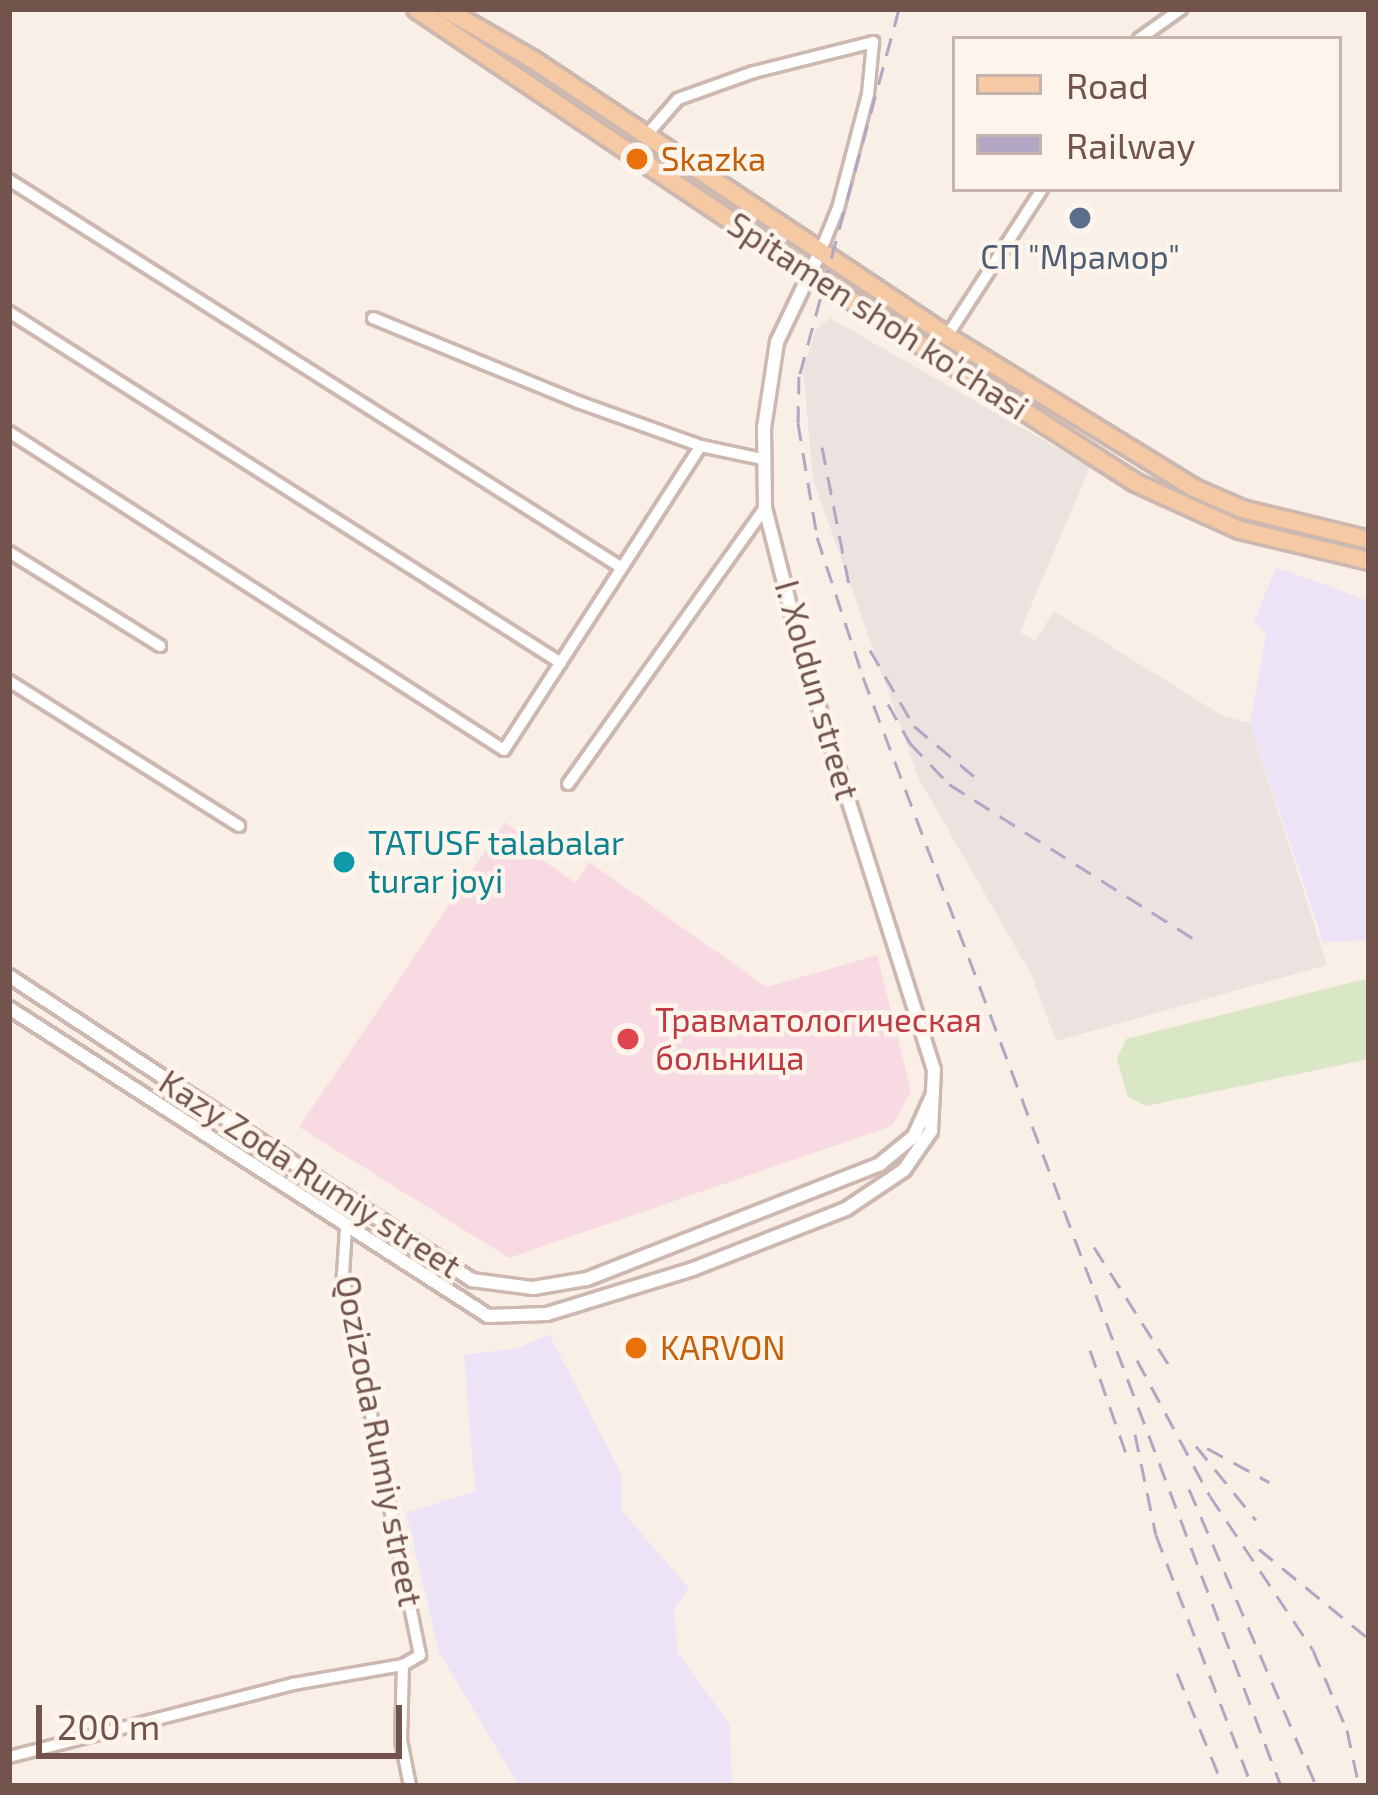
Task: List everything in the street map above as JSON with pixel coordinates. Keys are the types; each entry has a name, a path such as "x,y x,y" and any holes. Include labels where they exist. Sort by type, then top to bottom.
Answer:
{"main road":[{"name":"Spitamen shoh ko'chasi","path":"416,9 808,272 1134,482 1240,530 1369,561"},
{"name":"Spitamen shoh ko'chasi","path":"445,9 532,59 947,336 1194,488 1242,509 1369,540"}],"street":[{"path":"1143,36 1181,9"},
{"path":"645,136 678,99 754,72 873,42 868,94 838,208 821,250"},
{"path":"9,180 622,568"},
{"path":"947,336 1040,192"},
{"name":"I. Xoldun street","path":"821,250 777,342 762,459 765,508 803,657 934,1070 931,1131"},
{"path":"9,312 561,663"},
{"path":"373,318 460,358 701,446 762,459"},
{"path":"9,432 504,750 701,446"},
{"path":"568,784 765,508"},
{"path":"9,552 160,646"},
{"path":"9,681 239,826"},
{"name":"Kazy Zoda Rumiy street","path":"9,976 472,1280 533,1288 586,1279 880,1164 914,1136 935,1090"},
{"name":"Kazy Zoda Rumiy street","path":"9,1008 488,1316 547,1314 693,1269 846,1208 904,1170 931,1131"},
{"name":"Qozizoda Rumiy street","path":"346,1227 343,1275 420,1654 403,1665"},
{"path":"9,1756 293,1684 403,1665 401,1740 410,1786"}],"shaded area":[{"path":"830,318 1090,467 1020,632 1035,641 1054,611 1223,716 1250,723 1327,965 1056,1041 1032,976 919,779 813,479 803,369 816,330"},
{"path":"1276,567 1369,601 1369,940 1323,942 1250,723 1266,633 1254,621"},
{"name":"Травматологическая больница","path":"505,822 525,837 521,845 576,883 589,862 767,987 877,955 911,1091 892,1126 509,1258 299,1127"},
{"path":"549,1334 621,1473 622,1511 689,1588 674,1610 678,1653 730,1725 732,1786 519,1786 439,1652 406,1513 475,1491 464,1355 518,1348"}],"green space":[{"path":"1369,978 1369,1059 1146,1106 1128,1097 1117,1058 1126,1039"}],"railway":[{"path":"899,9 799,376 798,423 817,537 863,677 1281,1786"},
{"path":"822,447 849,585"},
{"path":"870,650 914,726 982,783"},
{"path":"888,704 910,743 949,784 1194,939"},
{"path":"1094,1247 1169,1365"},
{"path":"1090,1350 1129,1462"},
{"path":"1137,1360 1210,1496 1313,1650 1347,1730 1359,1786"},
{"path":"1135,1434 1156,1535 1252,1786"},
{"path":"1196,1446 1256,1520"},
{"path":"1207,1448 1269,1482"},
{"path":"1189,1489 1316,1786"},
{"path":"1259,1549 1369,1639"},
{"path":"1177,1673 1223,1786"}],"place":[{"name":"Skazka","path":"637,159"},
{"name":"СП \"Мрамор\"","path":"1080,218"},
{"name":"TATUSF talabalar turar joyi","path":"344,862"},
{"name":"Травматологическая больница","path":"628,1039"},
{"name":"KARVON","path":"636,1348"}]}
